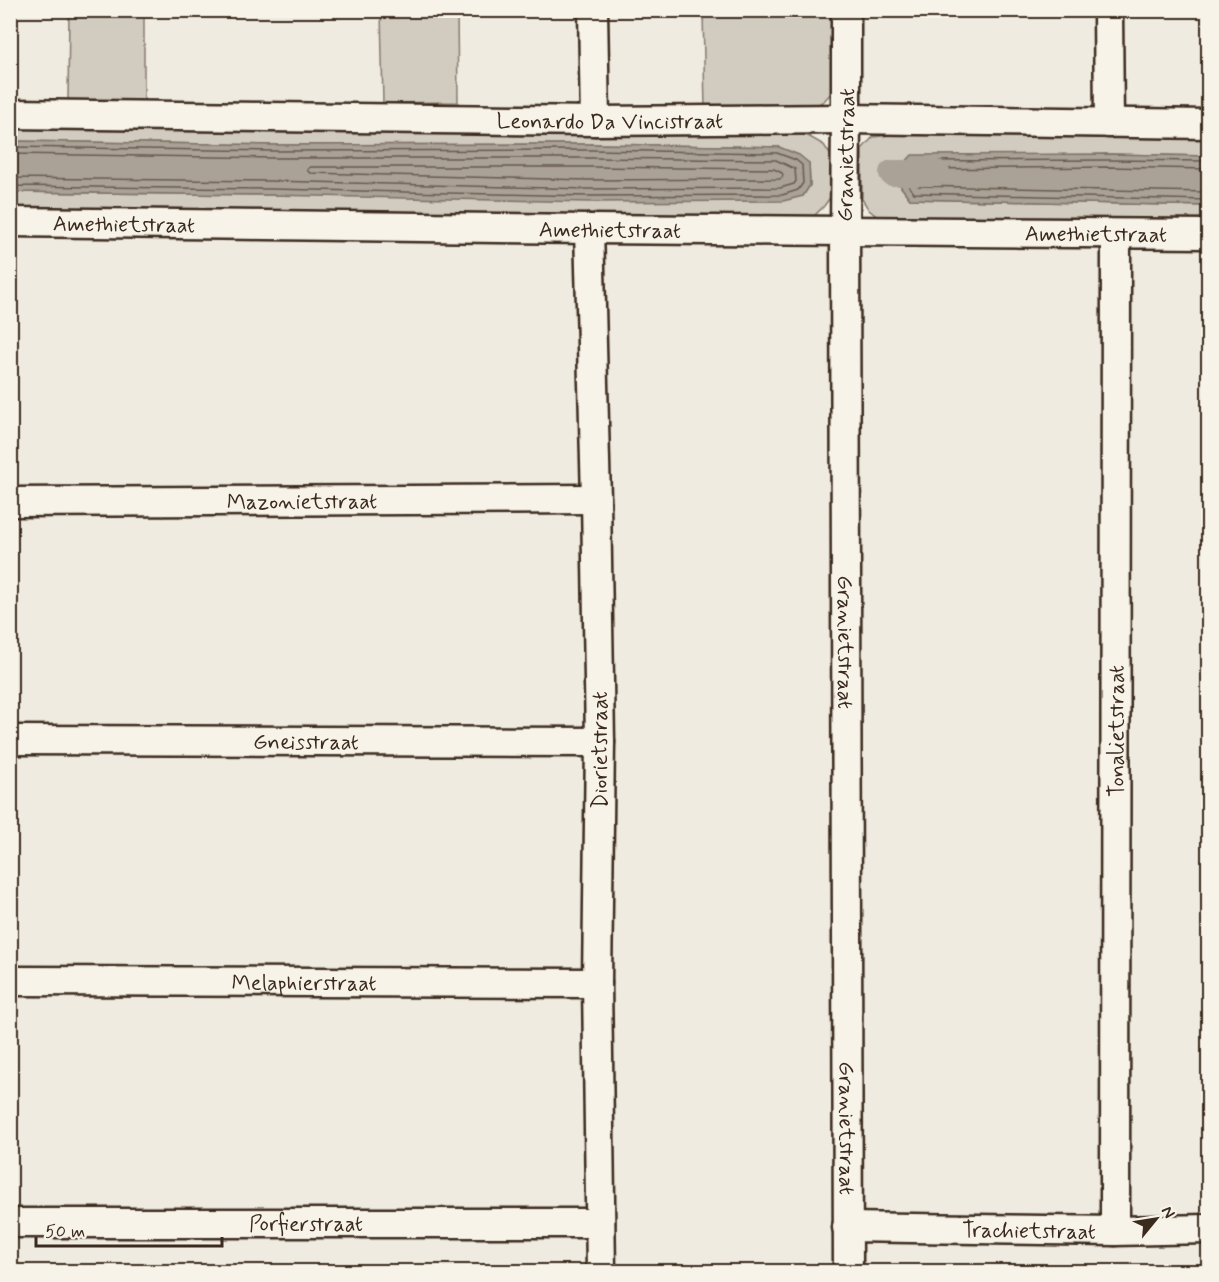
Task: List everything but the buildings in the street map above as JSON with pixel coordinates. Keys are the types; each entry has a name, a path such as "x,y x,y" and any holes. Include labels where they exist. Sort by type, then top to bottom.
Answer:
{"street":[{"path":"593,10 595,121"},
{"name":"Granietstraat","path":"846,10 844,230 848,1272"},
{"path":"1108,10 1109,123"},
{"name":"Leonardo Da Vincistraat","path":"10,114 595,121 846,119 1209,124"},
{"name":"Amethietstraat","path":"10,222 1209,234"},
{"name":"Diorietstraat","path":"589,229 600,742 597,982 601,1272"},
{"name":"Tonalietstraat","path":"1115,1230 1116,234"},
{"name":"Mazonietstraat","path":"10,502 596,499"},
{"name":"Gneisstraat","path":"10,740 600,742"},
{"name":"Melaphierstraat","path":"10,981 597,982"},
{"name":"Porfierstraat","path":"10,1223 600,1223"},
{"name":"Trachietstraat","path":"848,1227 1209,1229"}],"shaded area":[{"path":"69,11 144,11 144,102 68,101"},
{"path":"381,11 457,11 458,102 383,103"},
{"path":"703,11 831,11 833,91 824,101 813,107 705,110"},
{"path":"11,125 790,132 808,136 824,145 831,156 832,195 813,217 11,210 11,192 803,196 810,185 809,163 779,147 591,144 272,145 11,141"},
{"path":"891,135 1208,138 1208,156 1108,154 902,166 901,187 910,199 1208,206 1208,221 879,218 869,210 862,199 862,149 873,137"}],"water":[{"path":"11,141 272,145 591,144 779,147 799,155 809,163 810,185 803,196 783,201 587,202 11,192"},
{"path":"912,155 1208,156 1208,206 910,199 901,187 902,166"}],"waterway":[{"path":"892,173 937,173"}]}
